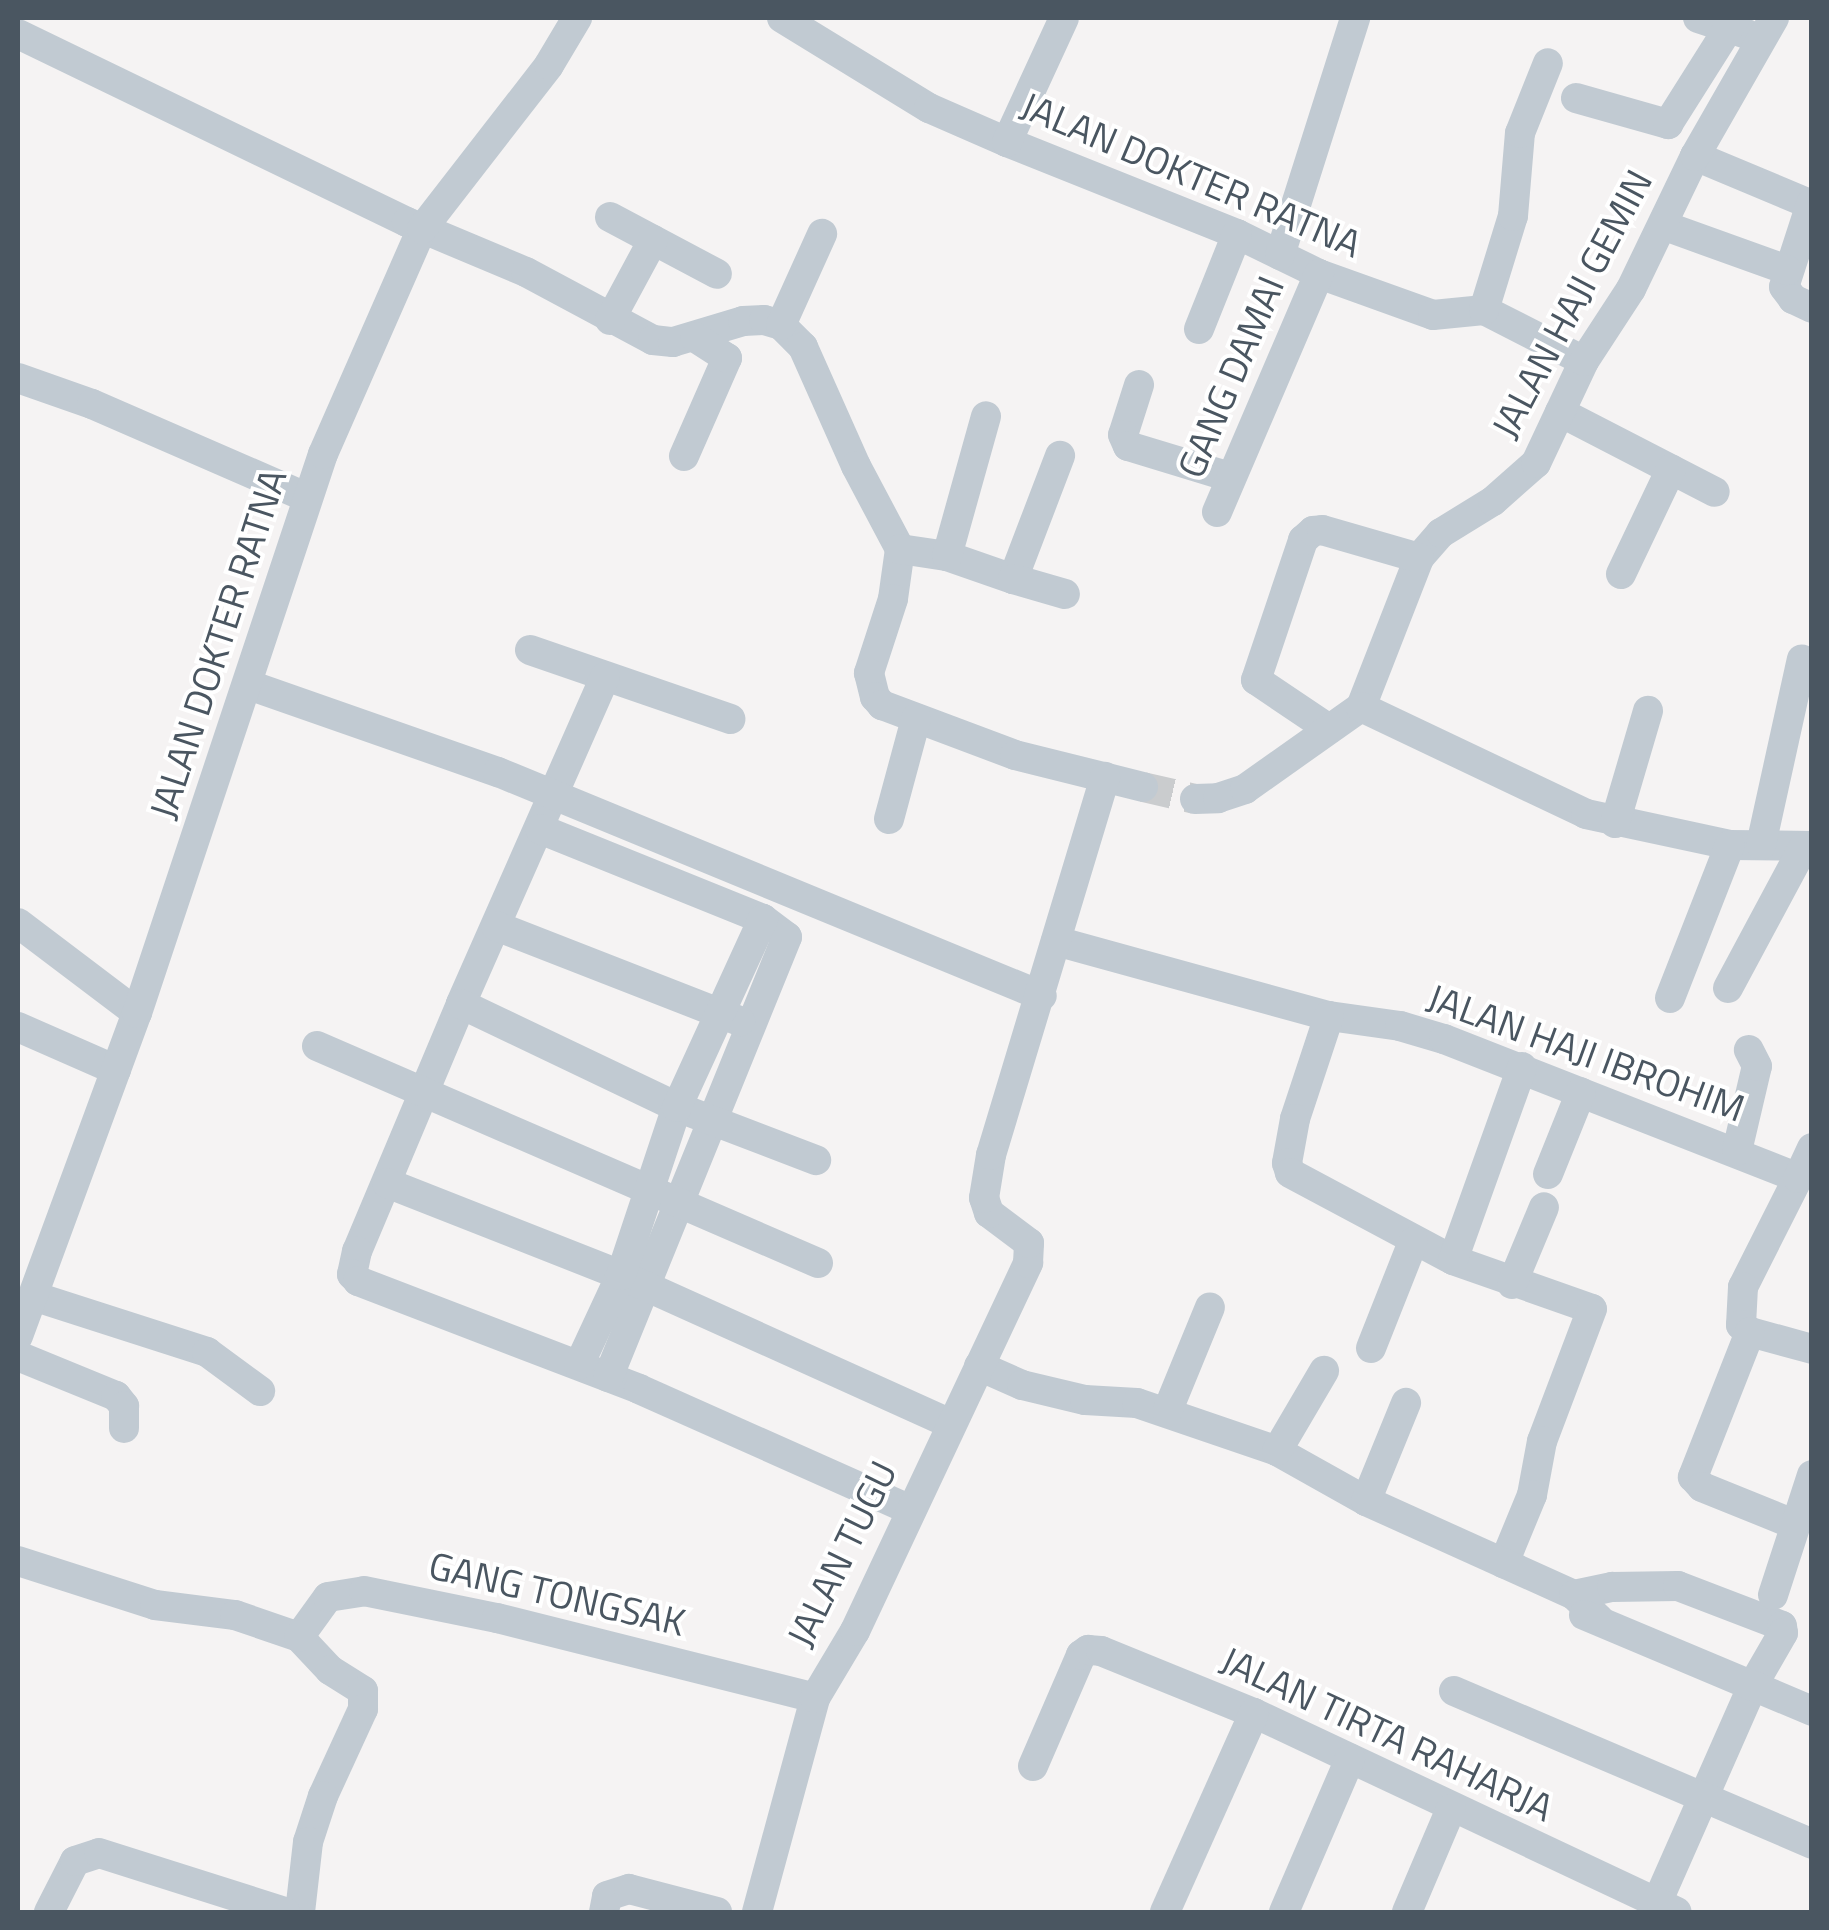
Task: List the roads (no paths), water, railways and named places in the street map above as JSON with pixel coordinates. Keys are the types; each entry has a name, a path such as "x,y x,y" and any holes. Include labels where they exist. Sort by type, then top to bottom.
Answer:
{"street":[{"name":"JALAN DOKTER RATNA","path":"18,1336 137,1013 248,684 306,497 422,228 549,65 574,18"},
{"name":"JALAN DOKTER RATNA","path":"782,18 929,108 1238,234 1318,274 1432,315 1484,310"},
{"path":"1007,142 1064,18"},
{"path":"1280,254 1355,18"},
{"path":"1698,18 1767,28"},
{"path":"1576,98 1668,124 1733,22"},
{"name":"JALAN HAJI GEMIN","path":"1361,707 1420,558 1441,534 1493,501 1536,463 1584,361 1665,226 1699,143 1767,28"},
{"path":"18,34 422,228 526,272 653,340 695,337 743,322 764,320 781,326 803,347 856,466 900,549 893,599 869,672 870,686 882,705 1015,755 1143,786"},
{"path":"1548,62 1520,133 1513,216 1484,310 1584,361"},
{"path":"1699,143 1811,205 1787,270 1787,294 1812,308"},
{"path":"610,217 716,274"},
{"path":"1665,226 1787,270"},
{"path":"781,326 822,234"},
{"path":"1198,330 1238,234"},
{"path":"610,320 654,240"},
{"name":"GANG DAMAI","path":"1217,512 1318,274"},
{"path":"684,456 727,358 695,337"},
{"path":"18,378 92,404 306,497"},
{"path":"1139,385 1123,435 1128,446 1230,477"},
{"path":"1560,412 1715,492"},
{"path":"947,556 986,416"},
{"path":"1013,579 1060,456"},
{"path":"1622,574 1671,469"},
{"path":"1329,730 1256,680 1303,540 1312,530 1322,530 1420,558"},
{"path":"900,549 947,556 1065,594"},
{"path":"530,650 730,719"},
{"path":"1670,998 1745,845 1802,659"},
{"path":"605,677 461,1004 352,1265 358,1281 608,1377 911,1510"},
{"path":"248,684 554,796 1042,996 1105,777"},
{"path":"1194,799 1218,798 1245,789 1361,707 1586,814 1616,823 1745,845 1808,846 1728,988"},
{"path":"1616,823 1648,711"},
{"path":"889,820 916,719"},
{"path":"540,829 763,919 787,937 786,948 680,1204 579,1365"},
{"path":"688,888 701,857"},
{"path":"608,1377 634,1282 649,1187 677,1106 763,919"},
{"path":"18,923 137,1013"},
{"path":"496,926 752,1025"},
{"name":"JALAN HAJI IBROHIM","path":"1056,941 1328,1016 1400,1026 1522,1067 1798,1178"},
{"name":"JALAN TUGU","path":"757,1912 815,1698 855,1631 949,1423 1028,1263 1029,1243 989,1213 984,1198 991,1155 1042,996"},
{"path":"461,1004 677,1106 816,1160"},
{"path":"1328,1016 1295,1119 1287,1163 1290,1173 1452,1260 1512,1284 1592,1308 1542,1442 1532,1495 1504,1563"},
{"path":"18,1027 116,1070"},
{"path":"317,1046 818,1263"},
{"path":"1736,1151 1757,1066 1749,1050"},
{"path":"1452,1260 1522,1067"},
{"path":"1548,1174 1581,1092"},
{"path":"1812,1148 1743,1288 1741,1325 1750,1332 1812,1349"},
{"path":"387,1183 634,1282 949,1423"},
{"path":"1512,1284 1544,1208"},
{"path":"1371,1348 1413,1242"},
{"path":"33,1296 207,1352 260,1391"},
{"path":"1168,1412 1210,1307"},
{"path":"1750,1332 1693,1477 1702,1487 1796,1525"},
{"path":"18,1356 116,1396 124,1406 124,1428"},
{"path":"979,1366 1022,1385 1084,1400 1138,1402 1277,1451 1366,1501 1504,1563 1600,1619 1812,1711"},
{"path":"1277,1451 1324,1371"},
{"path":"1366,1501 1406,1403"},
{"path":"1773,1596 1812,1475"},
{"path":"18,1561 155,1605 234,1615 299,1637 330,1670 362,1691 364,1699 308,1842 300,1912"},
{"path":"1568,1603 1612,1586 1678,1586 1782,1626 1783,1634 1753,1686 1702,1795 1662,1909"},
{"name":"GANG TONGSAK","path":"299,1637 328,1598 364,1591 498,1618 815,1698"},
{"name":"JALAN TIRTA RAHARJA","path":"1033,1766 1082,1655 1088,1650 1100,1650 1254,1712 1662,1909"},
{"path":"1454,1691 1812,1844"},
{"path":"1165,1912 1254,1712"},
{"path":"1284,1912 1350,1759"},
{"path":"1408,1912 1451,1809"},
{"path":"49,1912 75,1861 99,1853 285,1912"},
{"path":"604,1912 607,1896 629,1890 717,1912"}],"tunnel":[{"path":"1143,787 1195,799"}]}
